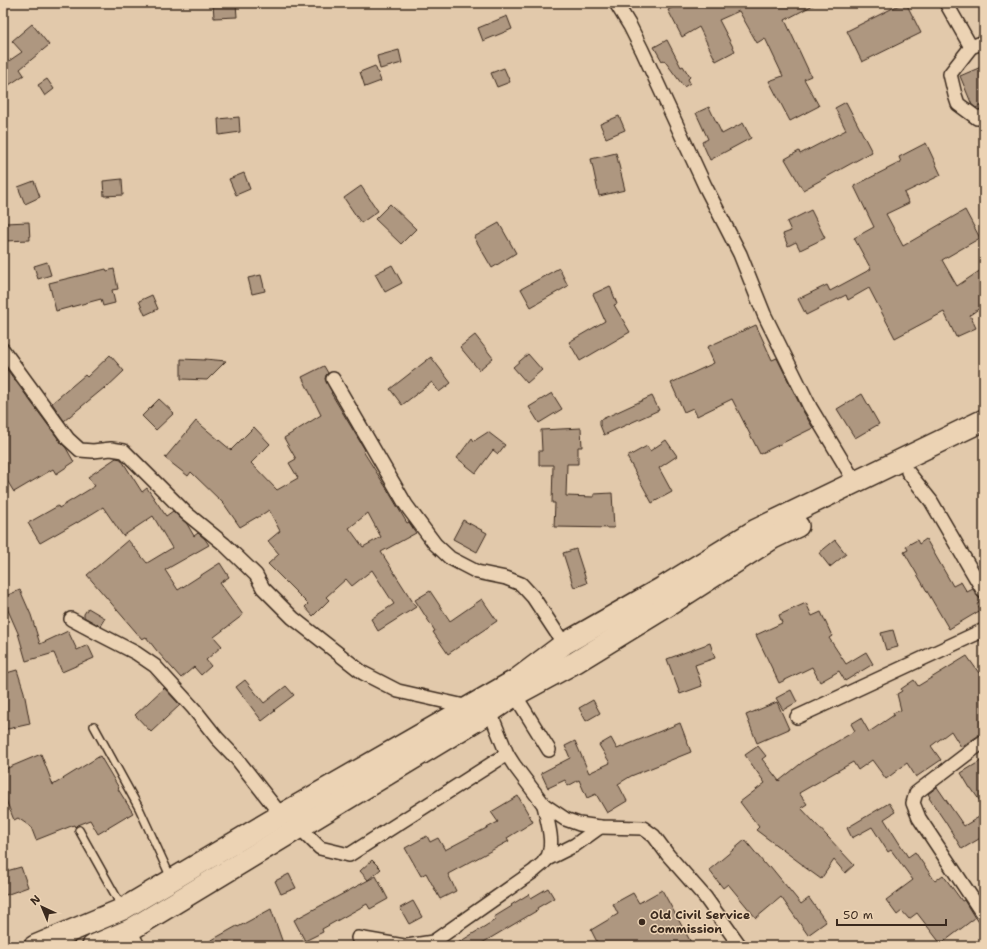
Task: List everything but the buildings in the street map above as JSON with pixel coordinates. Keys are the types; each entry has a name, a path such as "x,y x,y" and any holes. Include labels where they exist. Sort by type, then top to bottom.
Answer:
{"main road":[{"path":"35,946 123,909 280,815 516,680 564,644 662,588 756,530 984,420"},
{"path":"93,946 134,938 300,828 490,712 515,695 576,662 669,605 773,538 984,435"}],"street":[{"path":"616,3 642,50 704,186 740,254 764,314 810,407 855,482"},
{"path":"946,3 971,46"},
{"path":"984,42 971,46 950,74 958,104 977,118 984,116"},
{"path":"3,350 68,439 80,450 93,451 112,449 124,451 186,513 224,544 256,575 263,588 293,618 363,673 398,691 469,706"},
{"path":"333,379 406,505 435,544 450,558 477,572 506,578 521,584 533,597 564,644"},
{"path":"908,472 931,501 984,592"},
{"path":"71,619 136,653 155,666 237,759 280,815"},
{"path":"797,717 984,630"},
{"path":"515,695 549,750"},
{"path":"490,712 507,754 544,805 565,819 580,824 600,827 643,828 654,836 668,855 705,897 740,946"},
{"path":"984,741 916,793 913,803 919,818 984,916"},
{"path":"300,828 320,848 348,854 507,754"},
{"path":"544,805 551,841 550,851 546,860"},
{"path":"358,938 406,946 433,942 534,871 546,860 575,845 600,827"}],"lane":[{"path":"94,726 139,808 172,880"},
{"path":"79,830 123,909"}],"place":[{"name":"Old Civil Service Commission","path":"642,922"}]}
